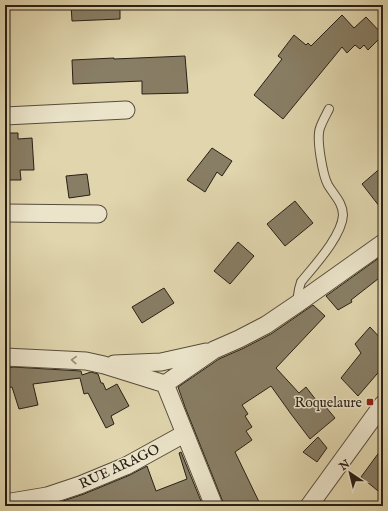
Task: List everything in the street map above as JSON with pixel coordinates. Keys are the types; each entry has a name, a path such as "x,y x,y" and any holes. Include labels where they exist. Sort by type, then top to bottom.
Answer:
{"street":[{"path":"5,116 126,110"},
{"path":"5,213 98,214"},
{"path":"104,364 161,362 214,350 266,325 383,243"},
{"path":"165,384 214,350"},
{"path":"5,357 86,361 104,364 165,384"},
{"path":"165,384 214,506"},
{"path":"309,506 383,404"},
{"name":"RUE ARAGO","path":"5,503 47,496 80,485 126,466 184,434"}],"lane":[{"path":"297,304 301,282 334,240 343,216 342,204 328,185 324,176 320,152 319,129 330,109"}],"building":[{"path":"71,5 120,5 120,19 72,21"},
{"path":"342,15 354,28 366,17 383,35 368,50 364,45 360,49 355,45 347,53 342,47 283,119 254,95 282,59 278,56 294,35 306,45 308,43 311,46"},
{"path":"185,56 188,93 142,94 142,81 73,84 72,60"},
{"path":"5,133 18,133 18,139 32,138 34,170 20,170 21,180 5,180"},
{"path":"212,148 232,161 222,176 217,172 205,192 187,180"},
{"path":"383,166 383,211 362,184"},
{"path":"87,174 90,195 69,198 66,176"},
{"path":"295,201 313,223 285,246 267,224"},
{"path":"238,242 254,256 230,284 214,271"},
{"path":"383,255 383,275 351,300 352,302 338,310 326,296"},
{"path":"164,288 174,303 142,323 132,307"},
{"path":"313,305 325,316 276,368 299,393 306,387 316,400 325,406 335,418 310,439 271,386 242,405 248,414 245,416 252,427 246,431 252,440 235,452 261,506 224,506 178,387 219,359 271,334"},
{"path":"370,327 383,341 383,367 358,396 341,378 361,353 355,344"},
{"path":"13,367 81,371 82,375 91,372 98,374 101,383 103,383 106,390 117,384 129,406 111,416 114,424 106,428 88,393 84,394 80,378 33,384 38,405 19,409 12,387 5,388 5,369"},
{"path":"318,437 327,448 317,462 303,452"},
{"path":"383,447 383,495 361,477"},
{"path":"181,452 203,506 48,506 84,494 130,475 147,466 156,491 187,479 179,453"}],"place":[{"name":"Roquelaure","path":"370,402"}]}
